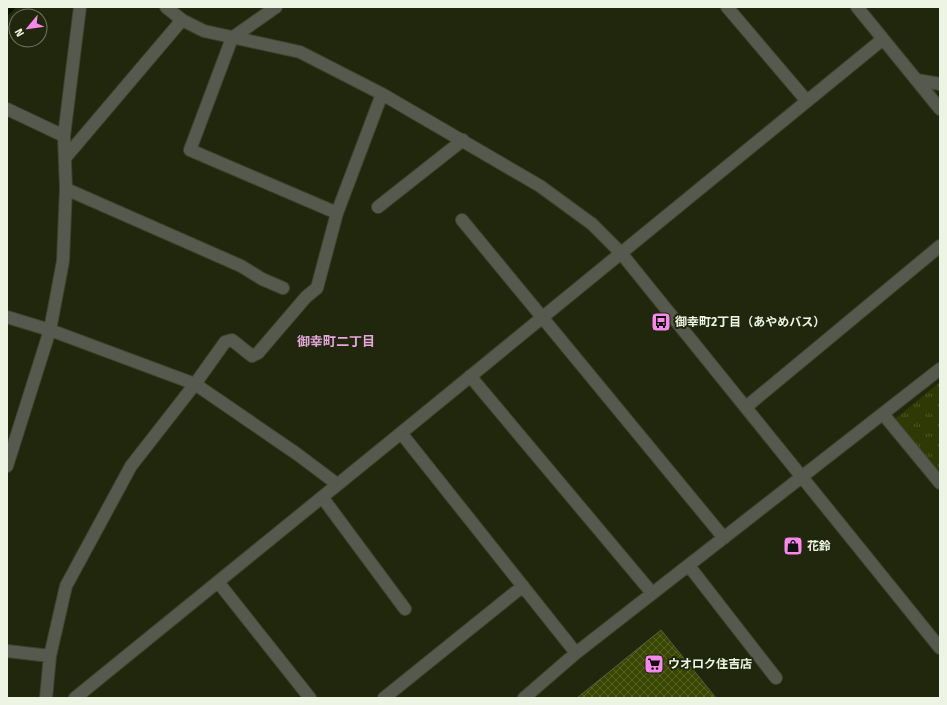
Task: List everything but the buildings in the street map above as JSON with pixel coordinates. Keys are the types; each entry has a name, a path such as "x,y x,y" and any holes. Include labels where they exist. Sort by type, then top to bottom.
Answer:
{"street":[{"path":"7,466 50,330 63,261 66,189 64,136 80,7"},
{"path":"166,7 182,20 204,31 300,52 382,94 463,140 540,186 592,224 621,253 940,648"},
{"path":"276,7 232,38 190,150 337,214"},
{"path":"727,7 806,100"},
{"path":"857,7 940,109"},
{"path":"65,158 182,20"},
{"path":"74,698 401,433 806,100 883,39"},
{"path":"917,80 940,84"},
{"path":"46,698 50,656 66,586 131,466 195,384 225,342 232,340 252,356 258,353 306,297 317,288 337,214 382,94"},
{"path":"7,108 64,136"},
{"path":"378,207 463,140"},
{"path":"66,189 241,266 262,279 283,288"},
{"path":"462,220 724,538"},
{"path":"746,407 940,246"},
{"path":"7,317 50,330 195,384 297,454 337,484"},
{"path":"524,698 576,653 940,369"},
{"path":"470,376 652,594"},
{"path":"883,414 940,483"},
{"path":"401,433 576,653"},
{"path":"322,497 405,609"},
{"path":"689,566 776,678"},
{"path":"218,582 310,698"},
{"path":"384,698 523,586"},
{"path":"7,651 50,656"}],"green space":[{"path":"940,382 940,475 895,419"}],"waterway":[{"path":"7,13 13,7"}],"place":[{"name":"御幸町2丁目（あやめバス）","path":"661,322"},
{"name":"花鈴","path":"793,546"},
{"name":"ウオロク住吉店","path":"654,664"}],"district":[{"name":"御幸町二丁目","path":"336,341"}]}
